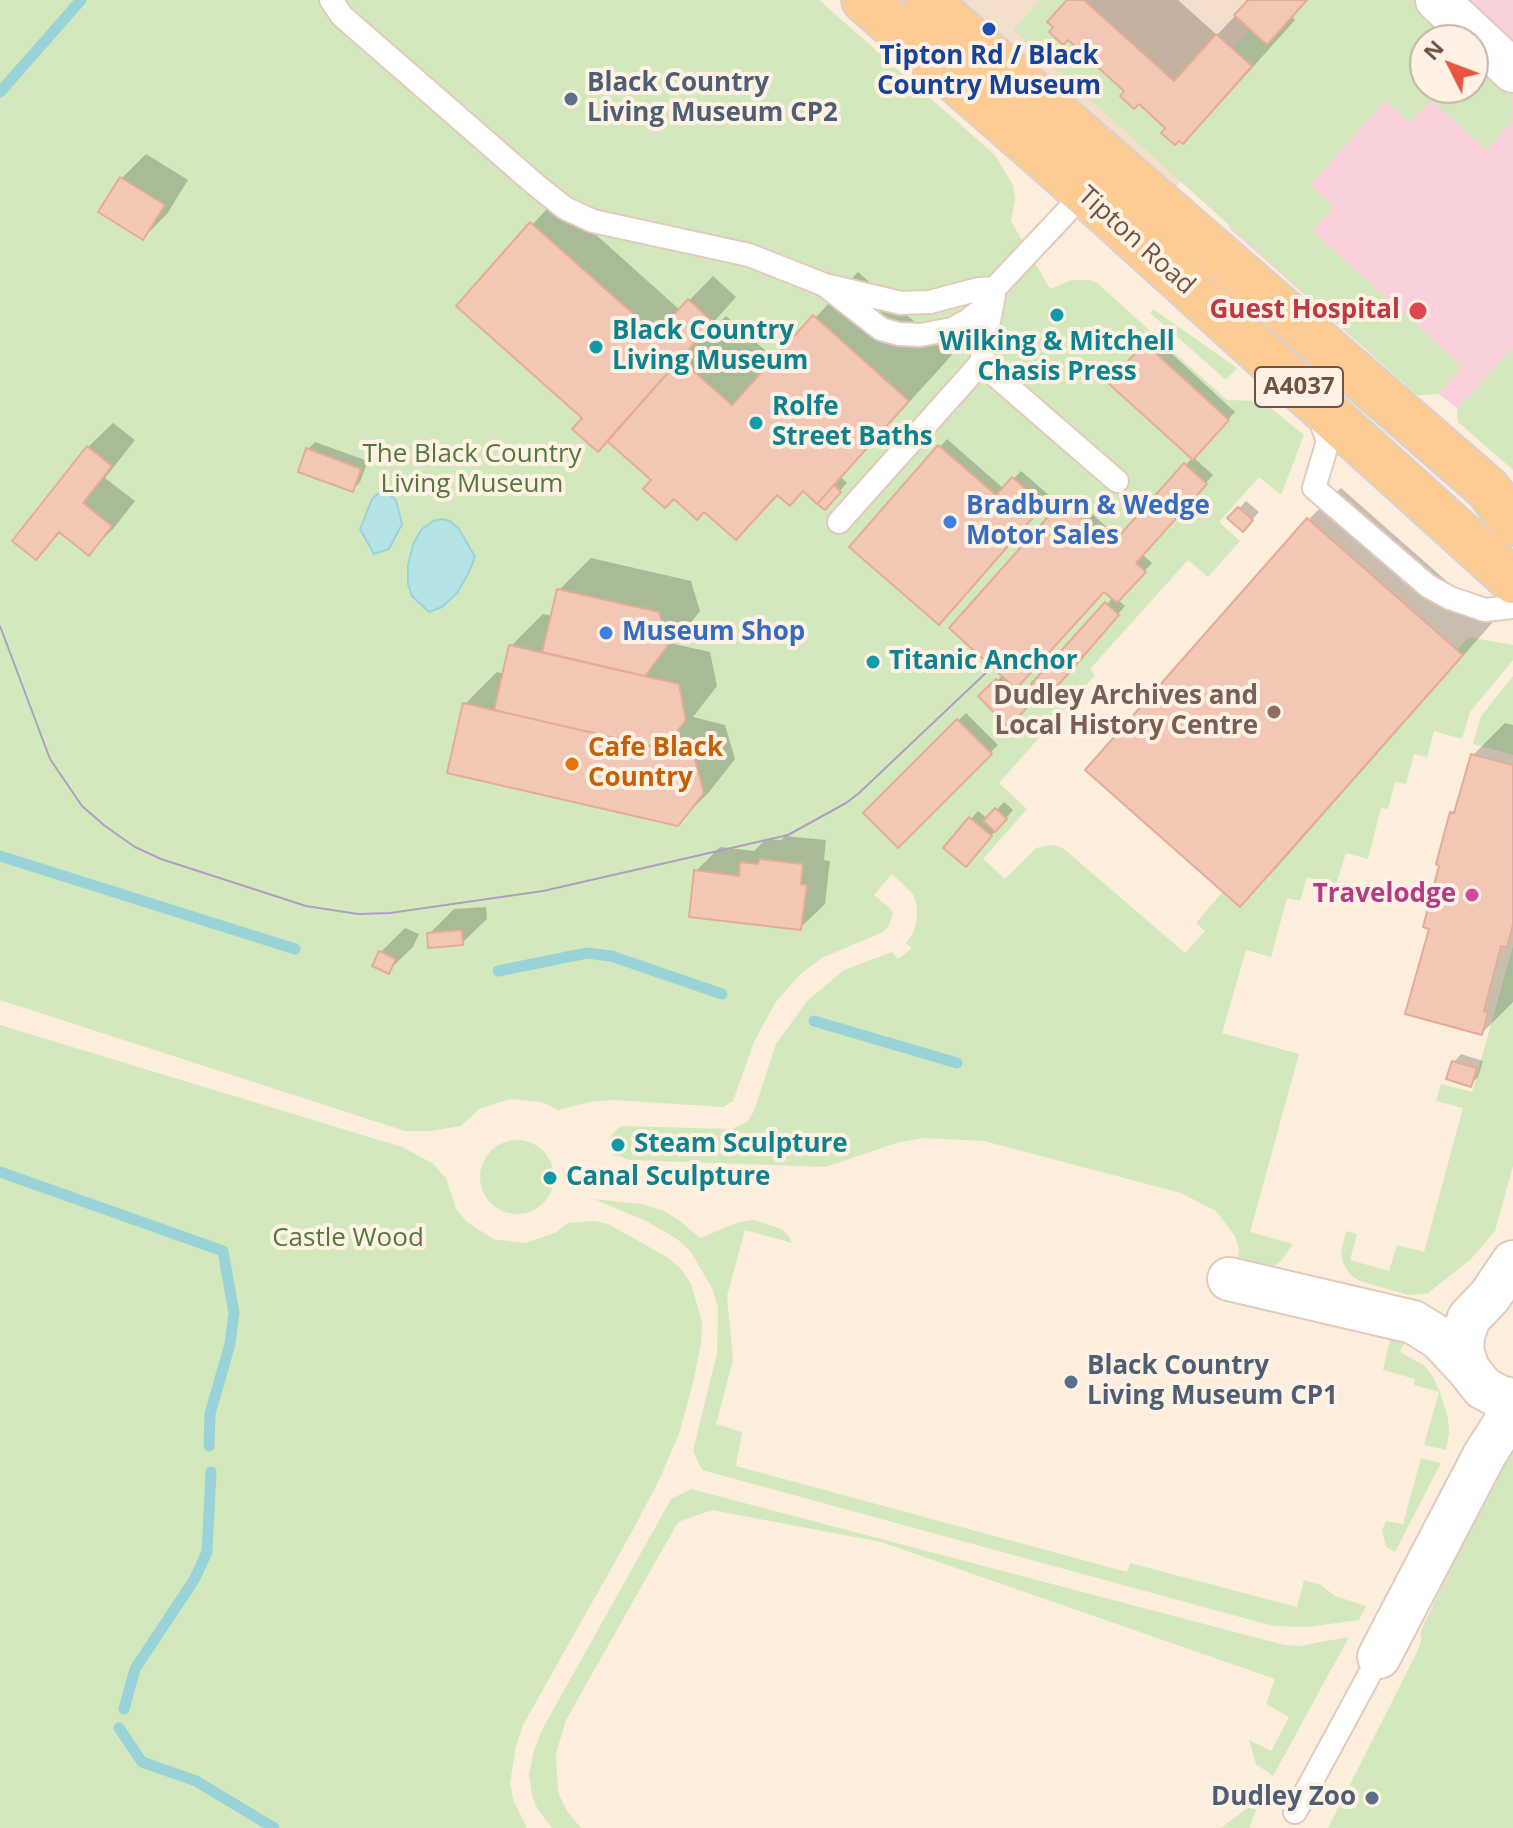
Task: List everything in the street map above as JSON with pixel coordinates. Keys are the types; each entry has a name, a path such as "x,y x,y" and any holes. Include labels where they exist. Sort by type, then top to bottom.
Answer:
{"main road":[{"name":"Tipton Road","path":"926,0 1312,400 1513,581"},
{"name":"Tipton Road","path":"868,1 1098,178 1490,490 1513,523"}],"street":[{"path":"1437,0 1509,57"},
{"path":"1485,1454 1488,1436 1486,1383 1462,1350 1463,1336 1469,1318 1495,1296 1513,1262"},
{"path":"1229,1279 1413,1322 1439,1338 1486,1383"},
{"path":"1413,1322 1451,1316 1495,1296"},
{"path":"1379,1657 1485,1454 1513,1410"}],"lane":[{"path":"331,0 342,16 565,208 610,226 749,255 825,285 901,303 930,302 995,288"},
{"path":"825,285 881,329 920,335 952,329 984,308 995,288 1098,178"},
{"path":"839,522 981,363 995,288"},
{"path":"981,363 1117,481"},
{"path":"1312,400 1328,441 1314,488 1428,586 1450,598 1485,610 1513,607"},
{"path":"1295,1812 1379,1657"}],"shaded area":[{"path":"895,0 1338,0 1145,223"},
{"name":"Guest Hospital","path":"1338,0 1513,0 1513,458 1458,422 1457,408 1439,394 1417,395 1229,228"}],"green space":[{"name":"The Black Country Living Museum","path":"0,0 819,0 995,155 1013,185 1015,200 1011,221 1050,289 1072,280 1097,283 1227,400 1262,401 1304,435 1281,495 1259,477 1219,522 1240,541 1208,577 1188,560 1090,669 1095,675 999,783 1027,809 983,859 1005,879 1036,848 1057,846 1185,953 1205,931 1196,923 1219,896 1223,892 1241,907 1463,655 1457,650 1469,637 1513,645 1513,660 1470,712 1462,739 1434,731 1427,757 1414,754 1406,784 1395,782 1388,809 1381,808 1368,859 1346,853 1336,885 1307,877 1300,901 1287,898 1271,957 1246,950 1222,1033 1299,1054 1250,1232 1293,1244 1280,1262 1266,1271 1236,1269 1239,1249 1235,1236 1216,1211 1181,1193 984,1141 923,1138 896,1143 826,1167 630,1160 614,1155 610,1140 621,1126 731,1129 747,1122 754,1111 776,1044 807,1001 844,970 892,952 898,959 912,948 906,943 917,920 917,905 913,894 892,874 874,895 891,909 893,914 889,926 883,932 822,958 788,988 775,1003 754,1042 733,1101 723,1107 614,1100 589,1102 558,1110 542,1102 510,1099 479,1109 461,1126 405,1131 0,1000","holes":["995,809 1007,819 995,832 983,821","970,817 991,836 965,866 944,847"]},
{"path":"1041,0 1067,0 1047,22 1053,27 1049,32 1063,45 1068,40 1165,128 1161,133 1175,145 1179,141 1183,143 1252,67 1233,49 1250,29 1268,44 1307,0 1410,0 1436,24 1409,24 1409,104 1427,104 1410,122 1385,101 1310,185 1333,207 1312,231 1462,366 1439,394 1417,395 1013,30"},
{"path":"1489,73 1511,93 1513,120 1486,150 1435,104 1489,104"},
{"path":"1153,309 1237,368 1226,380 1150,313"},
{"path":"1513,348 1513,470 1458,422 1457,409"},
{"path":"1513,676 1513,755 1473,744 1481,716"},
{"path":"1513,946 1513,1166 1495,1231 1471,1259 1428,1293 1408,1295 1360,1281 1350,1275 1343,1263 1341,1252 1346,1231 1357,1234 1350,1260 1389,1271 1397,1245 1424,1252 1463,1108 1436,1101 1441,1084 1472,1092"},
{"name":"Castle Wood","path":"0,1025 402,1147 432,1163 446,1178 456,1209 466,1221 493,1239 525,1243 555,1233 568,1223 595,1221 608,1224 667,1257 681,1269 691,1284 702,1321 701,1343 679,1434 634,1528 523,1725 516,1746 510,1783 513,1799 527,1828 0,1828"},
{"path":"510,1140 524,1140 538,1146 548,1156 554,1177 552,1191 538,1208 524,1214 510,1214 496,1208 486,1198 480,1184 480,1170 486,1156 496,1146"},
{"path":"594,1199 642,1204 664,1211 700,1238 739,1222 754,1220 782,1229 789,1236 792,1243 745,1230 727,1296 733,1360 716,1424 742,1432 736,1466 1127,1572 1130,1563 1297,1607 1304,1580 1321,1585 1335,1596 1366,1606 1359,1620 1308,1627 1273,1626 702,1470 693,1451 717,1353 718,1308 713,1290 691,1252 677,1239 648,1222"},
{"path":"1390,1339 1404,1342 1400,1352 1425,1366 1433,1377 1440,1392 1448,1418 1446,1450 1424,1445 1439,1392 1414,1385 1415,1379 1383,1370"},
{"path":"1513,1453 1513,1828 1328,1828 1416,1654 1421,1642 1421,1630 1490,1486 1506,1458"},
{"path":"1421,1458 1441,1463 1395,1552 1386,1547 1382,1530 1386,1521 1403,1524"},
{"path":"691,1489 1284,1645 1299,1646 1349,1637 1273,1776 1256,1764 1249,1740 1271,1751 1289,1717 1266,1704 1275,1679 881,1542 712,1510 678,1522 566,1720 556,1753 558,1792 567,1811 581,1828 552,1828 532,1796 529,1774 542,1730 671,1499"},
{"path":"1251,1805 1257,1808 1249,1828 1221,1828"}],"water":[{"path":"380,492 396,500 402,524 389,549 374,554 360,529 372,499"},
{"path":"442,519 459,529 475,557 457,593 442,607 429,612 412,596 408,584 408,565 421,530 433,521"}],"building":[{"path":"1067,0 1084,0 1174,81 1216,34 1252,66 1183,144 1179,141 1175,145 1161,133 1165,128 1139,104 1134,109 1120,96 1124,91 1068,40 1063,45 1049,32 1053,27 1047,22"},
{"path":"1248,0 1307,0 1267,45 1234,15"},
{"path":"120,177 165,205 143,240 98,212"},
{"name":"Black Country Living Museum","path":"530,222 656,334 688,299 713,322 598,452 572,429 582,418 456,306"},
{"name":"Rolfe Street Baths","path":"813,315 909,401 817,504 803,491 790,506 777,495 736,540 704,512 697,520 674,499 665,508 643,489 651,480 607,441 680,359 732,405"},
{"path":"1148,346 1229,420 1193,460 1108,383 1140,348 1144,351"},
{"name":"Bradburn & Wedge Motor Sales","path":"938,445 996,495 1012,477 1044,505 939,625 849,547"},
{"path":"87,446 112,466 83,503 112,526 89,556 59,532 36,560 12,541"},
{"path":"306,448 361,469 353,492 298,472"},
{"path":"1184,463 1207,484 1136,563 1146,572 1117,603 1104,592 1016,689 949,628 1062,501 1111,545"},
{"path":"834,485 841,492 825,510 817,504"},
{"path":"1238,507 1253,520 1243,532 1227,518"},
{"name":"Dudley Archives and Local History Centre","path":"1307,518 1463,655 1240,907 1085,770"},
{"name":"Museum Shop","path":"557,589 659,612 669,644 645,676 542,652"},
{"path":"1105,602 1119,615 1047,698 1031,684"},
{"path":"509,645 679,684 686,720 663,749 494,710"},
{"path":"996,679 1026,709 1008,727 978,696"},
{"name":"Cafe Black Country","path":"463,703 694,756 704,793 678,826 447,773"},
{"path":"957,719 992,754 898,848 863,813"},
{"name":"Travelodge","path":"1471,754 1513,765 1513,924 1507,947 1501,946 1484,1011 1488,1013 1482,1035 1405,1014 1429,929 1423,927 1439,866 1436,864 1450,812 1454,813"},
{"path":"995,808 1007,819 995,832 983,821"},
{"path":"969,817 992,836 966,867 943,848"},
{"path":"759,859 803,864 801,884 807,885 801,930 689,917 694,870 739,876 740,862 758,864"},
{"path":"462,930 463,945 428,948 427,933"},
{"path":"379,951 396,959 389,974 372,966"},
{"path":"1452,1061 1477,1068 1471,1087 1446,1079"}],"waterway":[{"path":"0,92 81,0"},
{"path":"0,856 295,949"},
{"path":"498,971 587,953 611,956 722,994"},
{"path":"814,1021 957,1063"},
{"path":"0,1172 223,1251 234,1313 230,1344 210,1414 209,1446"},
{"path":"124,1709 135,1669 194,1580 207,1552 211,1472"},
{"path":"119,1728 142,1762 196,1781 274,1828"}],"tram line":[{"path":"0,626 50,759 82,806 105,826 135,847 161,859 306,906 358,914 390,913 543,891 788,835 858,794 992,667"}],"place":[{"name":"Tipton Rd / Black Country Museum","path":"989,29"},
{"name":"Black Country Living Museum CP2","path":"571,99"},
{"name":"Guest Hospital","path":"1418,311"},
{"name":"Wilking & Mitchell Chasis Press","path":"1057,315"},
{"name":"Black Country Living Museum","path":"596,347"},
{"name":"Rolfe Street Baths","path":"756,423"},
{"name":"Bradburn & Wedge Motor Sales","path":"950,522"},
{"name":"Museum Shop","path":"606,633"},
{"name":"Titanic Anchor","path":"873,662"},
{"name":"Dudley Archives and Local History Centre","path":"1274,712"},
{"name":"Cafe Black Country","path":"572,764"},
{"name":"Travelodge","path":"1472,895"},
{"name":"Steam Sculpture","path":"618,1145"},
{"name":"Canal Sculpture","path":"550,1178"},
{"name":"Black Country Living Museum CP1","path":"1071,1382"},
{"name":"Dudley Zoo","path":"1372,1798"}]}
